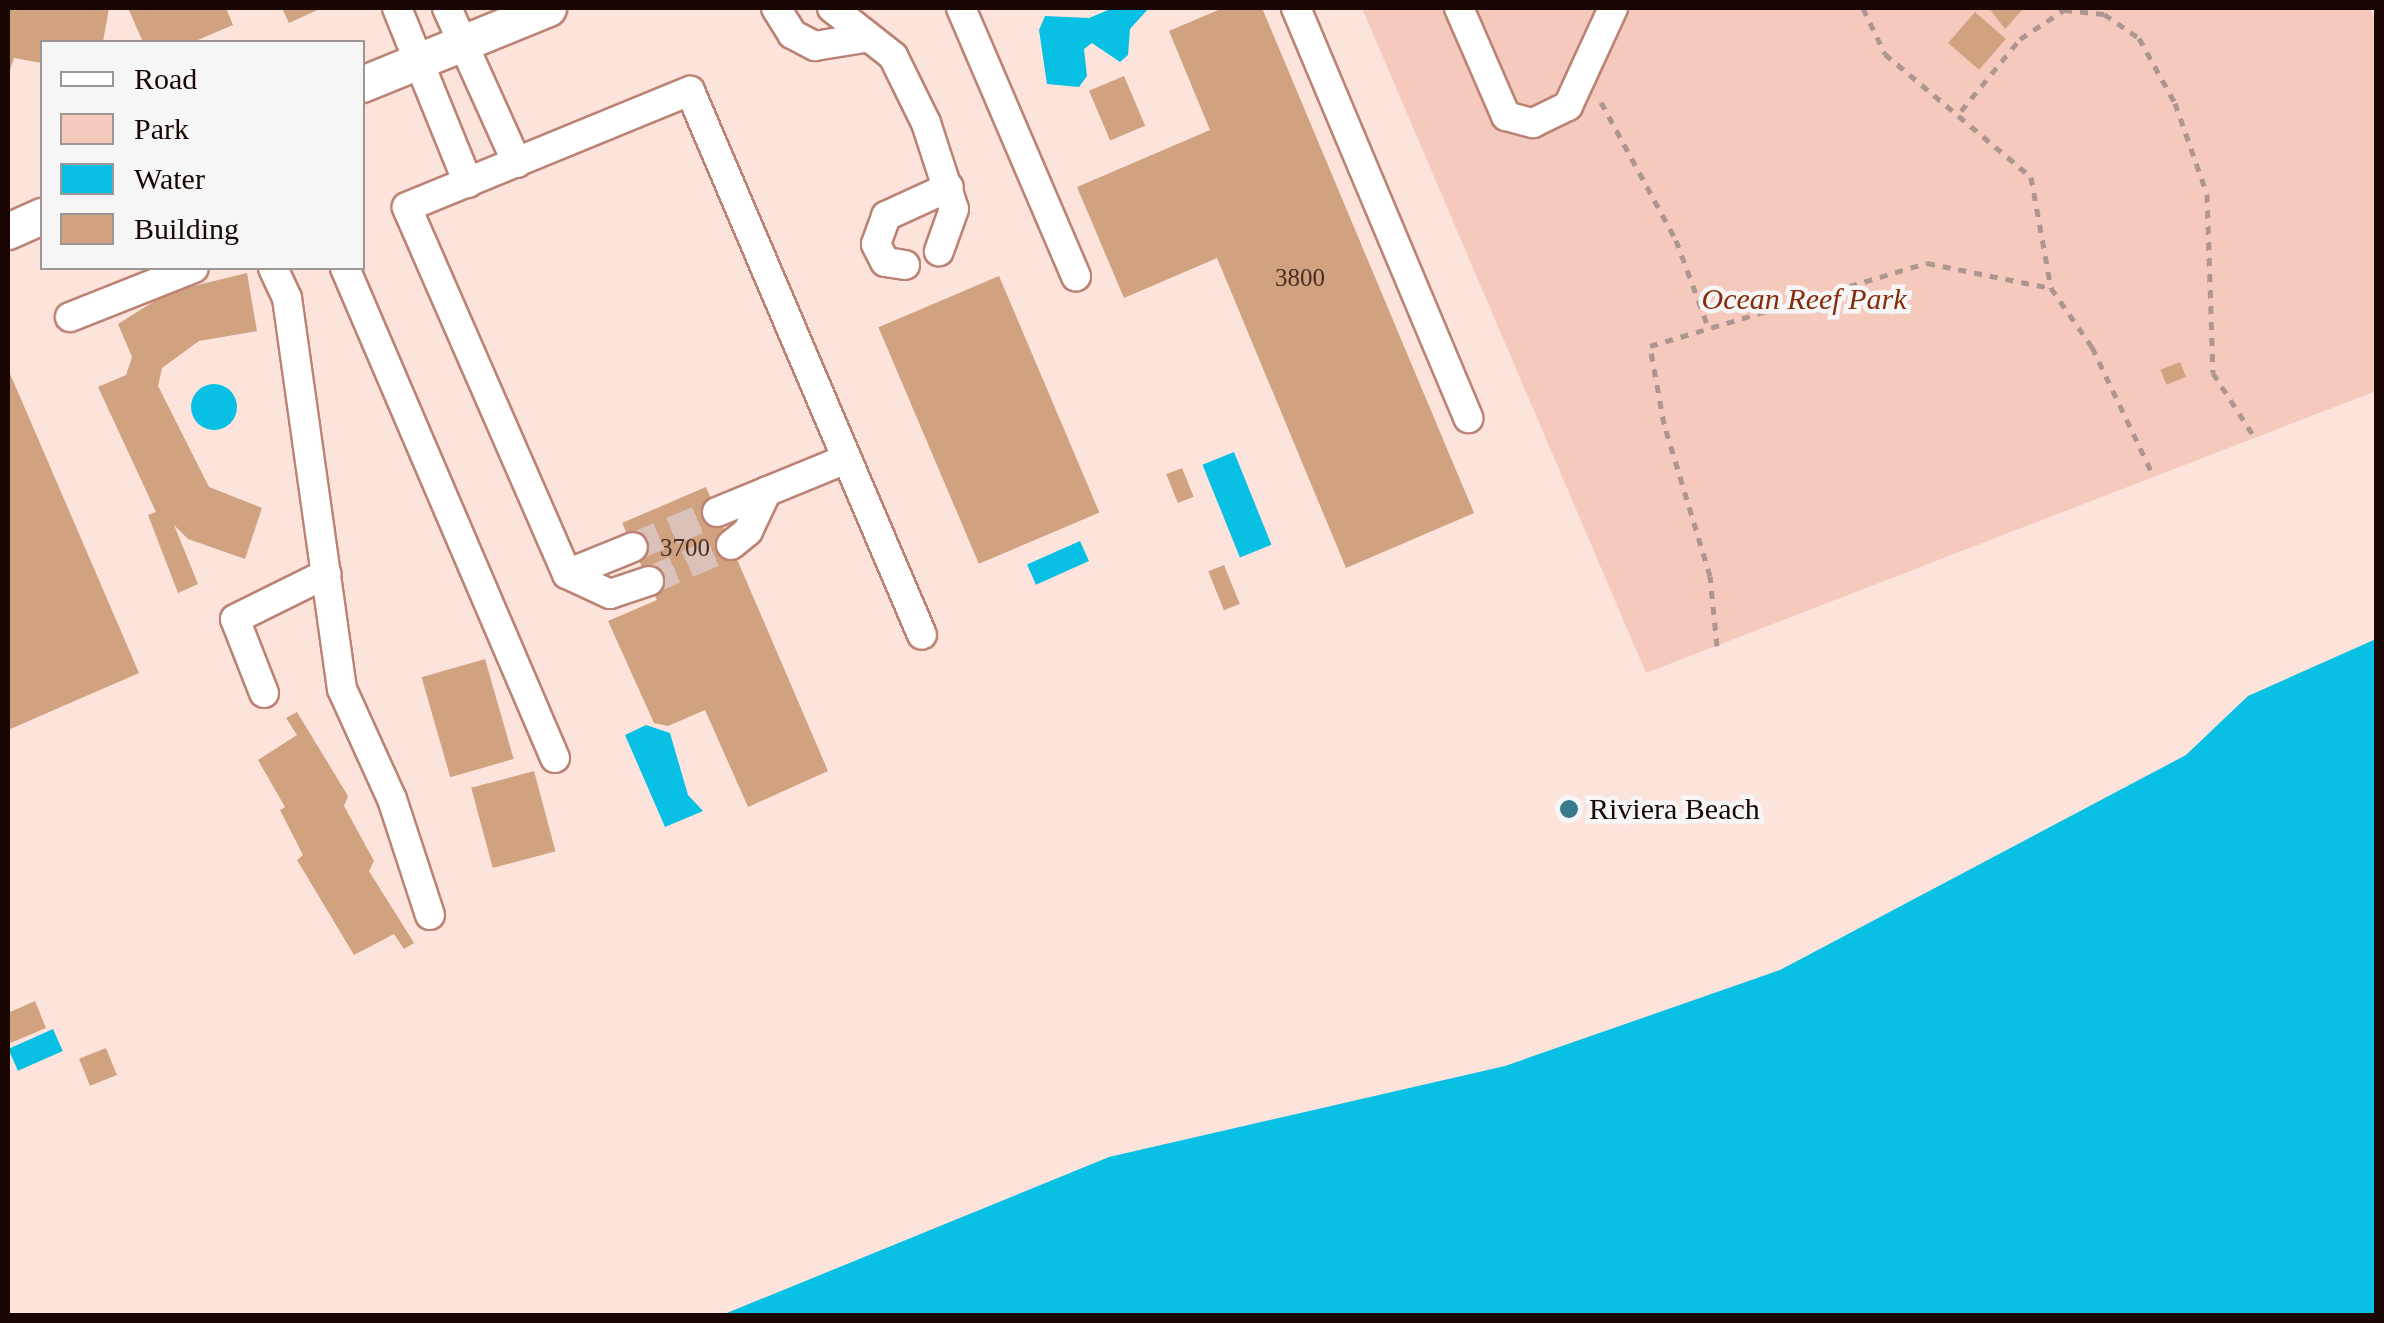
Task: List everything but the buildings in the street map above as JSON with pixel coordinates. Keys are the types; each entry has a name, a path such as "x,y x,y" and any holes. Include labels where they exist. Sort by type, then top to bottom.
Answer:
{"main road":[{"path":"365,83 548,8"},
{"path":"8,230 40,217"}],"street":[{"path":"397,8 468,183"},
{"path":"446,8 517,163"},
{"path":"832,8 864,38 893,56 949,187 950,236 939,251"},
{"path":"961,8 1076,276"},
{"path":"1296,8 1468,418"},
{"path":"1459,8 1506,116 1519,123 1546,122 1568,106 1587,54 1613,8"},
{"path":"786,13 815,46 864,38"},
{"path":"648,581 610,594 568,574 408,207 690,91 922,635"},
{"path":"905,265 885,262 876,244 886,216 949,187"},
{"path":"70,317 189,270"},
{"path":"274,270 287,298 342,689 392,799 430,915"},
{"path":"346,270 555,758"},
{"path":"717,512 846,459"},
{"path":"732,545 748,532 767,491"},
{"path":"568,574 633,547"},
{"path":"264,694 235,619 326,574"}],"path":[{"path":"1863,8 1885,54 1961,111 2031,177 2051,288 2092,347 2154,477"},
{"path":"1961,111 2020,39 2064,10 2104,11 2139,38 2188,140 2207,194 2213,373 2256,438"},
{"path":"1587,54 1608,126 1676,240 1709,329"},
{"path":"1717,646 1710,576 1650,346 1927,263 2051,288"}],"green space":[{"name":"Ocean Reef Park","path":"1362,8 2370,8 2376,23 2376,391 1646,673"}],"water":[{"path":"1113,8 1149,8 1130,29 1128,55 1120,62 1092,43 1084,49 1087,76 1079,87 1047,84 1039,30 1045,16 1089,18"},
{"path":"214,384 230,391 237,407 230,423 214,430 198,423 191,407 198,391"},
{"path":"1234,452 1271,545 1240,557 1202,465"},
{"path":"1080,541 1089,561 1036,585 1027,565"},
{"path":"2376,639 2376,1315 722,1315 1109,1157 1505,1066 1780,970 2186,755 2248,696"},
{"path":"646,725 670,733 688,795 703,811 665,827 625,735"},
{"path":"53,1029 63,1051 18,1071 8,1049"}],"tunnel":[{"path":"633,547 717,512"},
{"path":"649,581 731,545"}],"place":[{"name":"Riviera Beach","path":"1569,809"}]}
